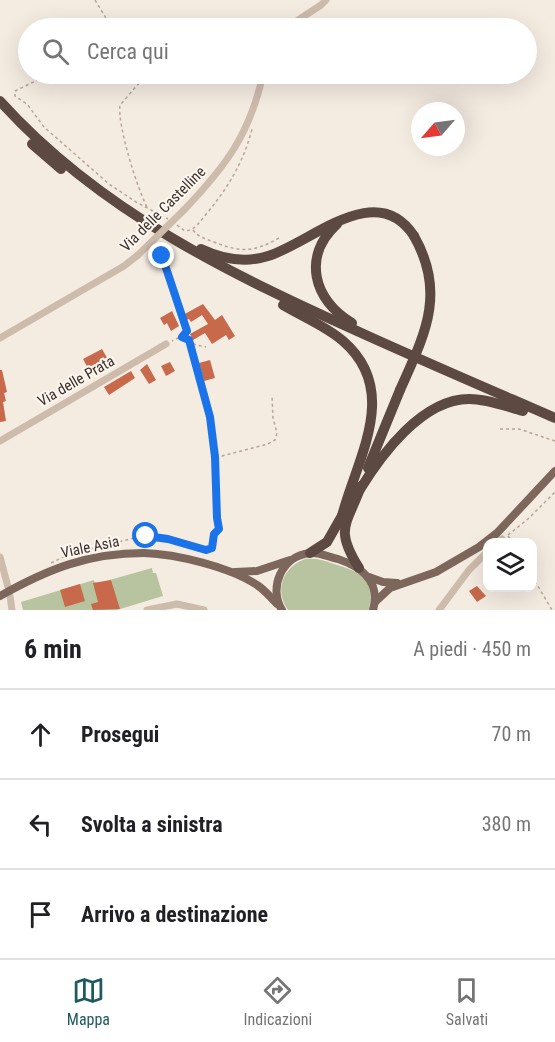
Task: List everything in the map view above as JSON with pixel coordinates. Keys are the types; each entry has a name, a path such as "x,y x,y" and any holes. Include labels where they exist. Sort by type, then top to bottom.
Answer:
{"highway":[{"path":"0,101 30,132 93,186 172,239 266,290 555,418"},
{"path":"0,112 51,161 114,210 185,255 284,305 555,426"},
{"path":"172,239 221,257 253,259 276,253 332,223 359,214 381,214 398,221 414,236 423,255 428,275 430,307 424,335 347,517 344,535 348,549 359,568"},
{"path":"346,218 331,230 320,246 316,264 318,284 326,299 340,315 402,351"},
{"path":"284,305 344,342 359,361 369,383 373,408 371,428 342,516"},
{"path":"359,491 380,459 399,437 436,408 451,402 469,399 523,411"},
{"path":"310,553 327,542 381,436"}],"main road":[{"path":"374,606 386,590 436,572 479,547 509,521 555,471"},
{"name":"Viale Asia","path":"0,596 45,572 76,561 109,554 144,553 178,557 226,571 257,585 281,608"},
{"path":"310,553 328,556 359,568 369,577 383,582 401,583"},
{"name":"Viale Asia","path":"226,571 253,572 310,553"},
{"path":"281,608 276,592 278,580 283,569 296,558"},
{"path":"369,577 374,590 374,606"}],"street":[{"path":"301,18 326,0"},
{"name":"Via delle Castelline","path":"0,338 124,266 138,255 218,173 252,116 260,84"},
{"name":"Via delle Prata","path":"0,441 166,344"},
{"path":"0,556 8,587"},
{"path":"439,610 469,570 483,556"},
{"path":"147,610 177,604 204,610"}],"path":[{"path":"96,0 106,18"},
{"path":"29,84 15,91 15,96 27,104 44,127 103,180 168,220"},
{"path":"138,84 120,105 119,111 126,142 148,209"},
{"path":"176,225 185,231 193,229 230,184 250,137 253,126 252,116"},
{"path":"193,229 201,237 238,250 255,249 279,238"},
{"path":"162,256 187,331 182,337 166,344"},
{"path":"182,337 206,347"},
{"path":"51,563 70,554 146,536 210,549 213,545 215,532 219,529 214,450 207,403 189,340"},
{"path":"214,450 217,455 222,456 268,444 275,440 277,433 273,418 272,396"},
{"path":"500,429 519,429 555,441"},
{"path":"503,538 528,519 555,492"},
{"path":"537,584 552,610"}],"green space":[{"path":"305,559 323,560 359,574 368,584 370,591 369,610 288,610 282,595 283,580 291,568"},
{"path":"152,568 153,573 156,573 163,596 117,610 23,610 21,602 94,580 95,583 99,583"}],"building":[{"path":"203,304 215,320 222,315 235,336 229,340 226,335 212,344 205,333 193,340 190,334 208,324 202,315 191,322 183,315"},
{"path":"172,311 179,326 171,331 167,323 164,325 160,318"},
{"path":"102,349 110,363 91,374 83,359"},
{"path":"210,360 215,378 204,381 199,363"},
{"path":"170,362 175,371 166,376 161,366"},
{"path":"147,364 156,380 149,384 140,370"},
{"path":"0,370 2,370 7,392 4,393 6,401 3,402 6,421 0,422"},
{"path":"131,371 135,378 109,395 104,387"},
{"path":"111,580 120,609 93,610 91,604 98,602 93,583"},
{"path":"80,584 85,601 65,607 60,590"},
{"path":"477,586 486,596 477,602 469,591"}],"route":[{"path":"146,536 168,539 206,550 212,548 214,534 219,529 210,417 189,340 182,337 187,331 162,256"}]}
